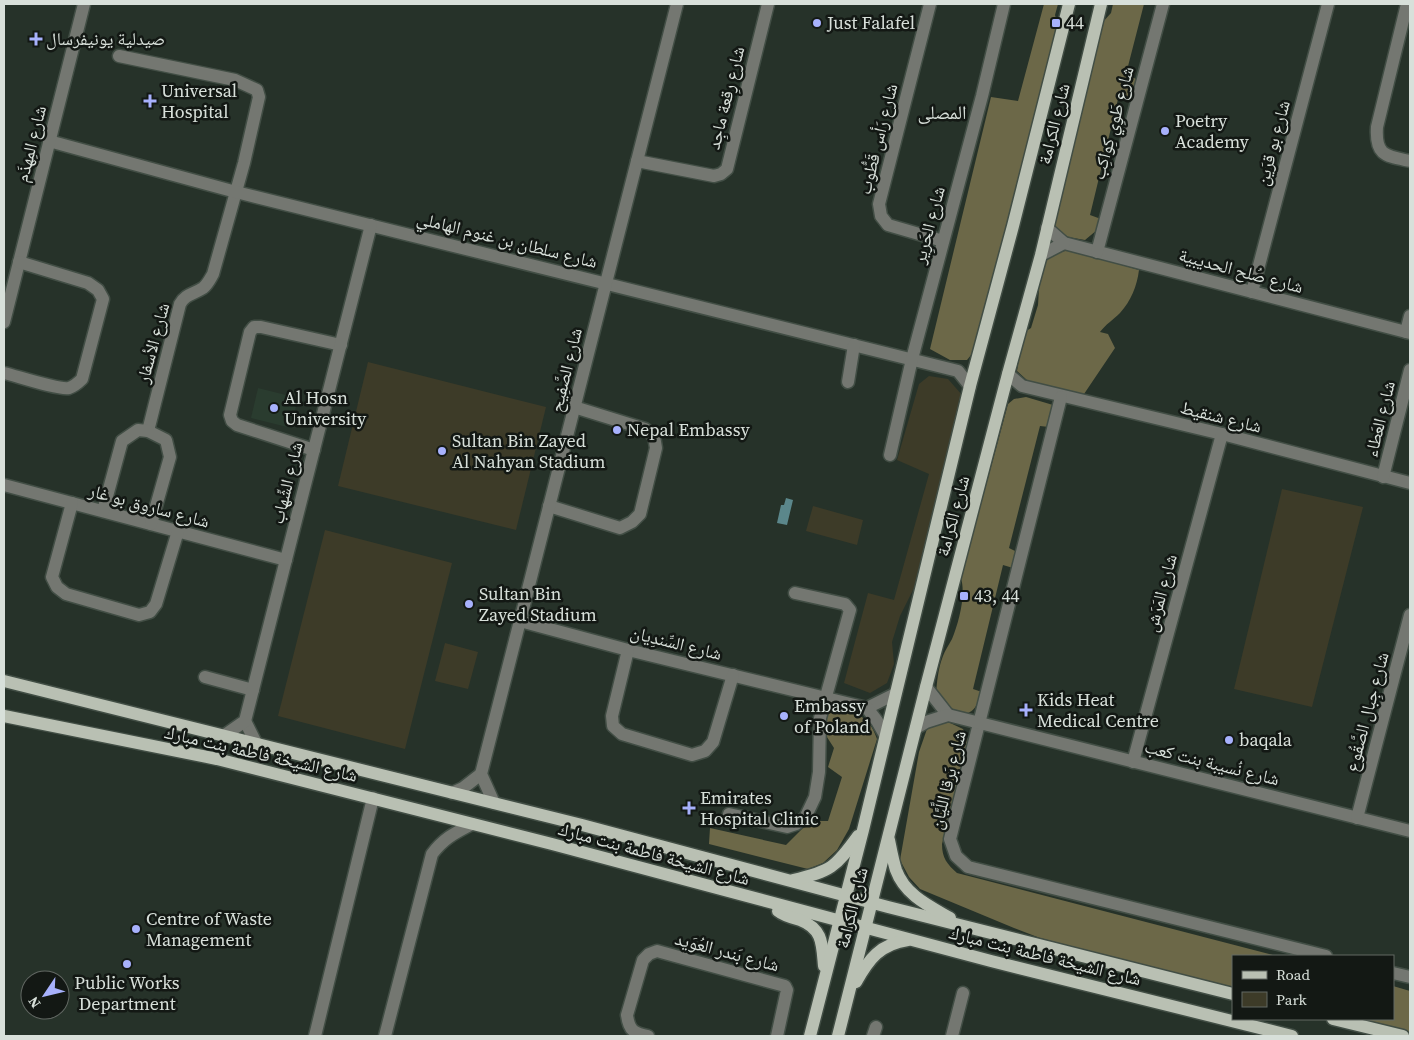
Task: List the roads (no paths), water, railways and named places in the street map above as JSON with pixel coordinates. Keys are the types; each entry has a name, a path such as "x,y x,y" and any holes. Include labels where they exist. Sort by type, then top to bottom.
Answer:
{"main road":[{"name":"شارع الكرامة","path":"810,1036 863,830 976,362 1013,226 1069,4"},
{"name":"شارع الكرامة","path":"838,1036 926,687 1002,395 1041,255 1101,4"},
{"name":"شارع الشيخة فاطمة بنت مبارك","path":"4,681 452,792 1232,994"},
{"name":"شارع الشيخة فاطمة بنت مبارك","path":"4,716 217,759 373,798 768,903 1292,1036"},
{"path":"791,881 816,875 832,868 843,857 863,830"},
{"path":"888,838 896,869 906,888 918,899 966,926"},
{"path":"768,903 782,914 810,925 819,934 822,945 824,979"},
{"path":"846,999 866,964 876,953 894,943 914,940"},
{"path":"1337,1020 1403,1036"}],"street":[{"name":"شارع المِهذَم","path":"4,322 84,4"},
{"name":"شارع الصَّفِيح","path":"481,774 677,4"},
{"name":"شارع رِقعة ماجِد","path":"637,161 714,176 721,174 727,169 768,4"},
{"name":"شارع رَأس قَطُّوب","path":"930,4 879,204 881,216 888,225 943,240"},
{"name":"شارع الحَرِير","path":"890,455 912,359 982,96 1003,4"},
{"name":"شارع طَوِي كِواكِب","path":"1097,252 1162,4"},
{"name":"شارع بو قرَين","path":"1252,292 1328,4"},
{"path":"1407,4 1377,127 1376,142 1382,152 1389,157 1410,161"},
{"path":"119,56 235,80 258,90 259,98 236,192"},
{"name":"شارع سلطان بن غنوم الهاملي","path":"50,141 236,192 958,371"},
{"name":"شارع الأسفار","path":"148,431 182,298 202,289 213,274 236,192"},
{"name":"شارع الشِّهاب","path":"245,720 372,225"},
{"name":"شارع صُلح الحديبية","path":"1047,228 1064,243 1408,332"},
{"path":"1041,255 1064,243"},
{"path":"4,373 68,388 76,385 82,379 102,299 98,290 88,283 19,262"},
{"path":"1408,332 1410,316"},
{"path":"314,450 250,430 232,421 230,415 250,332 254,327 261,327 341,345"},
{"path":"848,382 854,345"},
{"path":"970,386 958,371 976,362"},
{"name":"شارع العَطاء","path":"1383,477 1410,370"},
{"name":"شارع شنقيط","path":"1008,374 1022,386 1061,397 1222,434 1410,483"},
{"path":"1002,395 1022,386"},
{"name":"شارع بَرقا اللَّيَّان","path":"1061,397 950,839 956,856 968,867 1322,955"},
{"path":"549,506 620,528 632,522 640,514 656,448 654,436 645,429 574,407"},
{"path":"103,511 122,441 138,430 148,431 166,440 170,457 151,524"},
{"name":"شارع المَرَش","path":"1133,762 1222,434"},
{"name":"شارع ساروق بو غار","path":"4,485 286,560"},
{"path":"72,503 52,576 57,587 66,594 140,615 150,612 156,604 178,531"},
{"path":"729,814 787,827 805,818 815,797 819,772 820,718 850,610 845,604 795,593"},
{"name":"شارع جِبال الصَّقُوع","path":"1357,818 1410,614"},
{"name":"شارع السِّندِيان","path":"520,621 628,650 867,708"},
{"path":"628,650 612,716 613,726 622,734 692,755 705,751 713,742 733,675"},
{"path":"206,677 253,690"},
{"path":"926,687 948,716"},
{"path":"885,735 877,720 867,708 895,694"},
{"name":"شارع نُسيبة بنت كعب","path":"916,728 936,717 948,716 1410,831"},
{"path":"225,735 245,720 256,743"},
{"path":"452,792 481,774 494,803"},
{"path":"315,1036 373,798"},
{"path":"384,1036 432,854 440,842 472,824"},
{"name":"شارع بَندر العُوَيد","path":"648,1036 635,1033 628,1024 627,1015 643,960 649,954 657,951 785,986 786,990 776,1036"},
{"path":"1394,973 1410,977"},
{"path":"952,1036 963,993"}],"water":[{"path":"786,498 793,500 787,525 777,523 781,505 784,505"}],"place":[{"name":"Just Falafel","path":"817,23"},
{"name":"44","path":"1056,23"},
{"name":"صيدلية يونيفرسال","path":"36,39"},
{"name":"Universal Hospital","path":"150,101"},
{"name":"Poetry Academy","path":"1165,131"},
{"name":"Al Hosn University","path":"274,408"},
{"name":"Nepal Embassy","path":"617,430"},
{"name":"Sultan Bin Zayed Al Nahyan Stadium","path":"442,451"},
{"name":"43, 44","path":"964,596"},
{"name":"Sultan Bin Zayed Stadium","path":"469,604"},
{"name":"Kids Heat Medical Centre","path":"1026,710"},
{"name":"Embassy of Poland","path":"784,716"},
{"name":"baqala","path":"1229,740"},
{"name":"Emirates Hospital Clinic","path":"689,808"},
{"name":"Centre of Waste Management","path":"136,929"},
{"name":"Public Works Department","path":"127,964"}],"district":[{"name":"المصلى","path":"942,112"}]}
